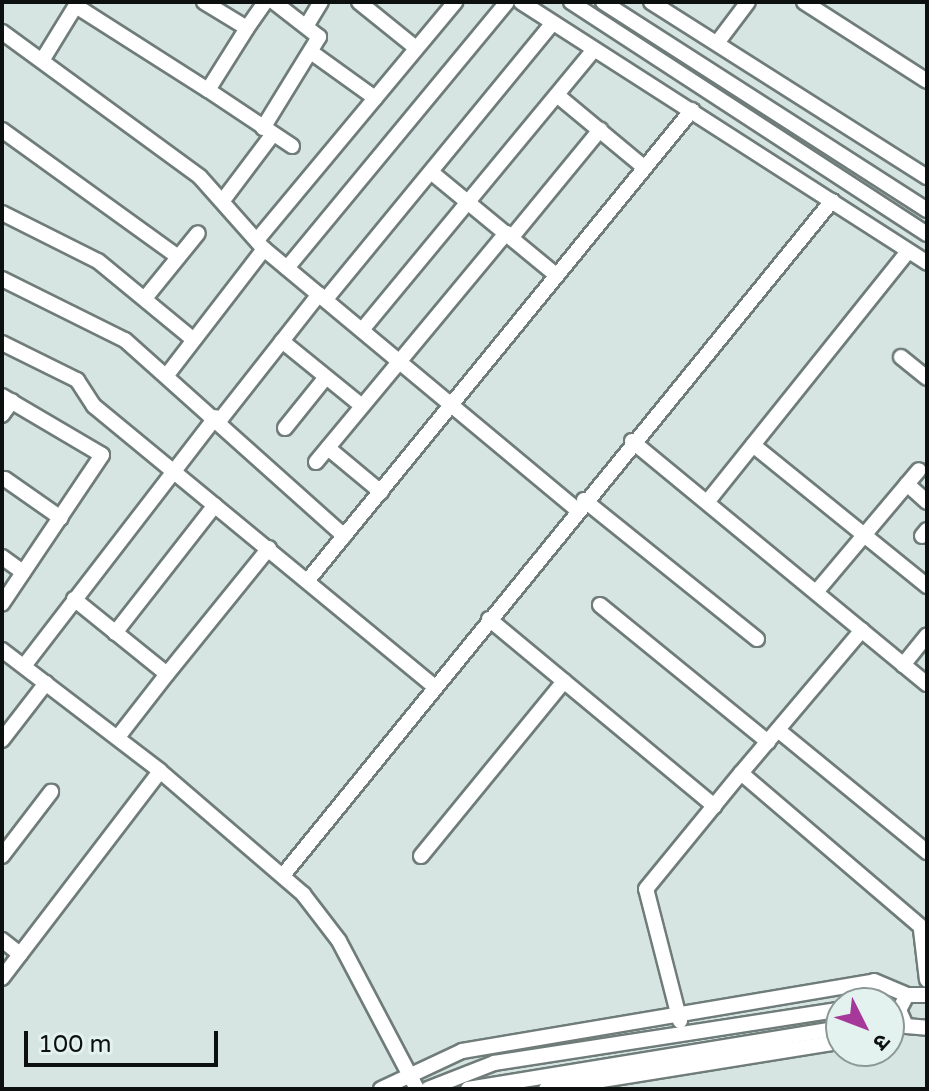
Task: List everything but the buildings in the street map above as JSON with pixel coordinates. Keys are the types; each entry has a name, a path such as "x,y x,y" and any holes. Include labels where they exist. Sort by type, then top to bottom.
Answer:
{"street":[{"path":"204,2 247,28"},
{"path":"208,90 265,2"},
{"path":"224,199 268,131 319,37 274,2"},
{"path":"307,25 321,2"},
{"path":"359,2 416,48"},
{"path":"167,375 260,244 455,2"},
{"path":"287,268 507,2"},
{"path":"521,2 592,52 692,110 927,263"},
{"path":"651,2 927,177"},
{"path":"717,43 748,2"},
{"path":"804,2 927,81"},
{"path":"595,17 604,3 927,210"},
{"path":"43,59 77,4 292,146"},
{"path":"24,666 171,468 218,418 574,4 927,234"},
{"path":"2,32 43,59 224,199 260,244 452,406 757,639"},
{"path":"311,52 375,98"},
{"path":"362,330 592,52"},
{"path":"557,95 645,168"},
{"path":"308,580 692,110"},
{"path":"2,130 178,257"},
{"path":"316,462 600,130"},
{"path":"844,180 854,163"},
{"path":"431,172 557,276"},
{"path":"284,874 580,504 832,201"},
{"path":"2,213 98,261 146,297 194,340"},
{"path":"146,297 198,233"},
{"path":"708,501 908,251"},
{"path":"2,279 113,332 218,418 244,454 344,536"},
{"path":"282,341 362,406"},
{"path":"2,343 77,380 94,406 434,686"},
{"path":"901,357 927,378"},
{"path":"285,428 326,377"},
{"path":"2,415 7,398 102,455 2,604"},
{"path":"632,441 927,684"},
{"path":"753,445 927,586"},
{"path":"328,448 381,492"},
{"path":"817,591 919,470"},
{"path":"5,479 61,518"},
{"path":"907,484 927,502"},
{"path":"115,633 215,505"},
{"path":"118,737 269,548"},
{"path":"2,557 23,572"},
{"path":"74,599 167,674"},
{"path":"600,605 768,742"},
{"path":"489,619 714,806"},
{"path":"682,1029 646,889 862,630"},
{"path":"903,665 927,635"},
{"path":"2,650 118,737 284,874 339,941 417,1089"},
{"path":"421,856 564,681"},
{"path":"2,740 46,683"},
{"path":"778,730 927,852"},
{"path":"2,978 160,771"},
{"path":"381,1089 407,1072 462,1051 874,981 914,994 924,931 741,773"},
{"path":"2,856 51,792"},
{"path":"2,940 20,954"},
{"path":"428,1089 494,1063 682,1029 825,1011"},
{"path":"905,1024 926,1030"},
{"path":"468,1089 825,1031"},
{"path":"546,1089 610,1084 825,1045"}]}
